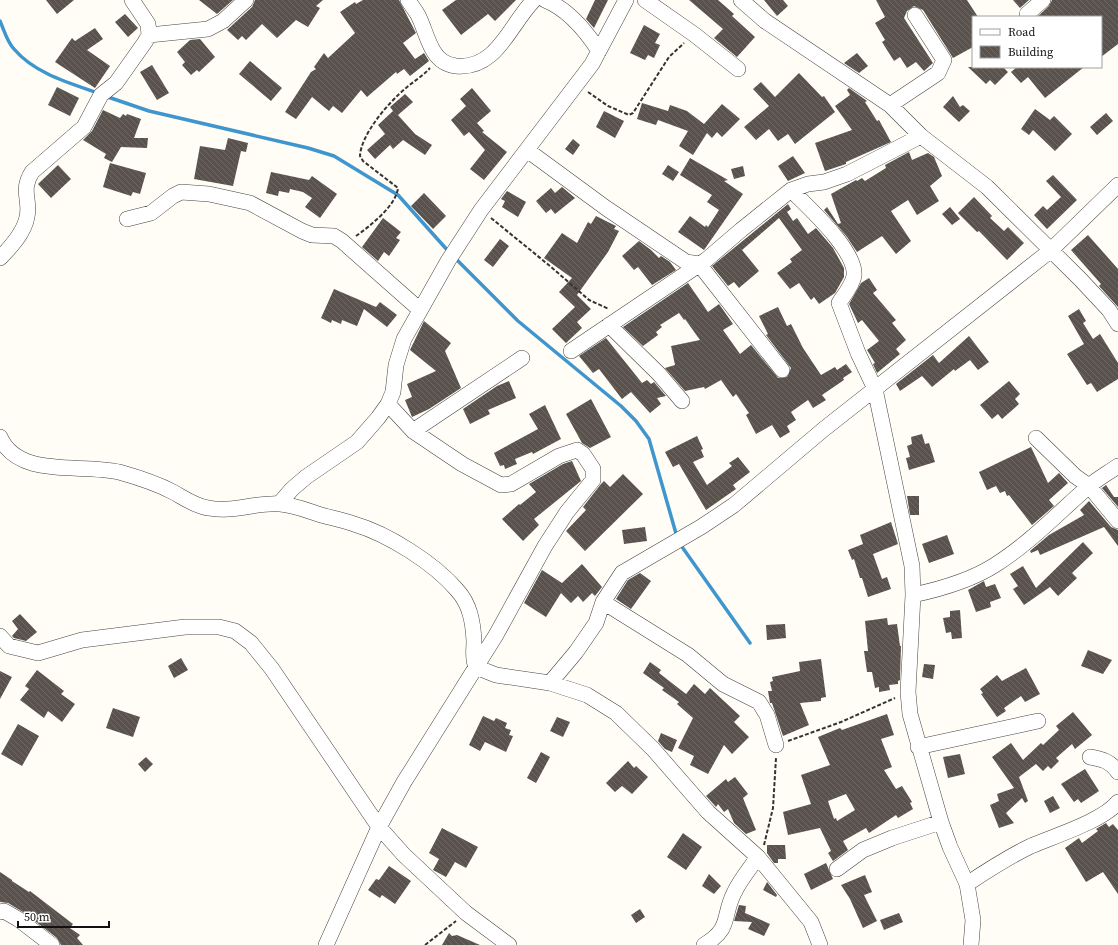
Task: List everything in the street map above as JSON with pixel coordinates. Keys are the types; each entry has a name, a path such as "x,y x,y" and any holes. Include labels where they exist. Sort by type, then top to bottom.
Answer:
{"street":[{"path":"0,258 20,235 27,218 25,189 28,178 32,172 84,127 101,95 116,83 149,35 148,24 132,0"},
{"path":"149,35 208,29 223,21 246,0"},
{"path":"408,0 418,15 434,52 440,60 450,65 463,67 474,65 486,60 534,0"},
{"path":"545,0 551,2 580,25 599,51"},
{"path":"279,504 292,489 306,477 357,442 368,432 388,404 393,392 398,353 420,310 481,210 582,78 599,51 626,0"},
{"path":"645,0 695,35 738,69"},
{"path":"741,0 766,21 890,106 921,136 987,187 1095,295 1109,310 1118,324"},
{"path":"1027,14 1043,0"},
{"path":"890,106 933,77 942,66 944,60 915,15"},
{"path":"570,351 699,264 791,190 808,184 824,182 847,174 921,136"},
{"path":"527,150 606,208 686,262 699,264 782,370"},
{"path":"550,683 576,652 596,623 603,602 622,573 632,565 664,549 734,505 875,388 1050,251 1118,185"},
{"path":"791,190 845,249 853,266 854,277 838,303 858,352 875,388 906,532 912,566 908,692 910,714 918,747 941,822 950,847 967,884 973,920 971,945"},
{"path":"127,219 151,213 173,196 181,192 209,194 250,203 312,235 334,236 346,244 420,310"},
{"path":"609,325 659,374 682,400"},
{"path":"413,432 522,358"},
{"path":"326,945 379,827 441,721 476,667 545,546 567,512 593,480 593,469 583,454 577,450 571,451 505,486 462,464 413,432 388,404"},
{"path":"0,437 11,453 24,462 43,466 92,468 118,472 158,485 198,506 218,510 279,504 293,506 355,524 406,549 428,563 445,576 459,591 467,605 472,620 476,667"},
{"path":"1036,438 1075,476 1089,486 1118,521"},
{"path":"912,595 934,591 964,580 995,565 1034,536 1089,486 1118,466"},
{"path":"603,602 688,654 723,684 759,702 767,715 776,745"},
{"path":"0,636 9,646 38,652 82,640 185,628 219,627 235,631 251,643 272,669 379,827 404,855 466,913 509,945"},
{"path":"476,667 496,675 550,683 587,695 616,713 653,749 708,812 758,857 811,922 820,945"},
{"path":"918,747 1038,721"},
{"path":"1090,757 1103,759 1113,765 1118,772"},
{"path":"967,884 1004,860 1100,817 1114,807 1118,802"},
{"path":"837,869 863,850 892,838 941,822"},
{"path":"704,945 716,937 727,920 734,894 758,857"},
{"path":"1,911 18,919 52,945"}],"path":[{"path":"582,78 585,88 595,98 621,113 629,115 640,105 669,57 695,35"},
{"path":"346,244 369,227 398,195 398,188 360,156 360,149 366,137 381,114 405,88 440,60"},
{"path":"481,210 589,300 625,314"},
{"path":"758,857 767,837 773,808 776,781 776,745 841,722 908,692"},
{"path":"425,945 466,913"}],"building":[{"path":"46,0 74,0 57,14"},
{"path":"199,0 233,0 217,14"},
{"path":"255,0 323,0 316,6 320,8 308,27 296,20 277,38 262,24 246,40 242,36 238,40 227,30 252,7"},
{"path":"363,0 399,0 416,33 403,43 415,59 424,53 429,61 410,76 404,69 397,74 396,72 367,97 361,90 342,113 333,106 329,111 312,97 296,119 285,112 311,72 316,69 314,67 324,53 328,58 355,33 340,12 355,2 356,4"},
{"path":"456,0 516,0 495,21 488,14 461,35 442,10"},
{"path":"595,0 608,0 594,28 586,19"},
{"path":"689,0 718,0 734,14 732,16 755,37 737,57 714,38 723,29"},
{"path":"764,0 783,0 788,6 777,16"},
{"path":"876,0 967,0 977,16 972,16 972,48 953,58 923,10 914,6 907,11 904,18 933,63 924,71 916,62 907,68 900,57 894,61 882,42 885,40 875,23 885,17"},
{"path":"1013,0 1029,0 1020,8"},
{"path":"1052,0 1118,0 1118,44 1102,56 1102,16 1038,16 1049,6"},
{"path":"125,14 138,28 128,37 115,22"},
{"path":"644,25 660,34 655,43 660,45 654,58 648,55 645,60 630,53"},
{"path":"95,28 103,39 87,50 110,66 95,88 55,62 72,38 75,41"},
{"path":"200,39 215,57 199,72 197,70 191,75 182,65 185,62 177,52 190,40"},
{"path":"857,53 868,66 859,73 844,63"},
{"path":"250,61 282,88 271,101 239,74"},
{"path":"152,65 169,93 157,100 140,72"},
{"path":"968,67 1004,68 1008,72 995,85 990,80 986,84"},
{"path":"1016,68 1083,68 1045,98 1028,77 1021,83 1011,72"},
{"path":"799,73 822,97 824,96 835,112 795,144 788,134 778,141 769,129 756,140 744,127 769,106 753,89 761,82 775,97"},
{"path":"57,87 79,98 70,116 48,105"},
{"path":"472,88 491,111 477,123 484,131 482,132 507,152 484,180 470,169 485,150 469,132 464,136 451,120 466,106 460,99"},
{"path":"849,88 867,101 865,102 877,121 879,120 891,142 846,162 846,164 825,171 815,143 852,130 835,106 850,95 847,90"},
{"path":"405,94 413,102 398,115 415,134 432,145 425,155 403,140 393,149 390,145 375,159 367,150 385,134 378,125 393,111 390,107"},
{"path":"953,96 960,107 963,105 970,111 959,122 943,107"},
{"path":"642,103 668,111 670,105 687,111 704,124 722,104 740,119 722,137 717,132 712,138 707,133 693,155 679,146 688,131 658,120 656,125 637,119"},
{"path":"1035,109 1050,120 1054,116 1072,134 1055,151 1033,130 1029,135 1021,129"},
{"path":"103,110 120,118 123,114 126,116 127,114 141,119 134,138 148,138 147,148 121,147 112,162 104,158 106,154 83,140 92,131"},
{"path":"604,111 624,121 615,138 596,127"},
{"path":"1106,113 1113,121 1097,135 1090,127"},
{"path":"228,138 248,143 246,152 241,151 233,186 194,179 200,146 225,150"},
{"path":"573,139 580,145 573,155 565,149"},
{"path":"909,152 912,160 928,153 934,157 942,176 930,186 939,201 917,215 908,200 891,211 911,241 896,254 882,236 857,252 847,237 824,210 827,207 838,224 841,223 831,194 856,180 857,181 862,178 865,181 886,168 885,165"},
{"path":"793,156 805,173 788,181 778,166"},
{"path":"690,158 728,180 724,181 743,194 704,250 678,232 690,216 705,227 706,225 708,227 719,210 707,202 712,195 680,175"},
{"path":"110,163 146,173 140,194 133,192 131,196 103,187"},
{"path":"58,165 71,179 51,198 38,184"},
{"path":"668,165 679,172 673,181 662,174"},
{"path":"743,166 745,176 734,179 731,169"},
{"path":"271,172 309,180 312,176 337,194 320,218 305,207 312,198 303,192 290,189 289,193 279,191 278,196 266,193"},
{"path":"1053,175 1077,200 1047,229 1034,215 1043,206 1047,210 1061,197 1046,181"},
{"path":"562,187 575,198 555,214 551,209 546,213 536,201 551,188 555,193"},
{"path":"507,191 526,202 518,217 502,207 505,201 501,199"},
{"path":"424,193 446,216 433,229 411,206"},
{"path":"974,197 992,216 990,218 1004,231 1008,227 1024,243 1007,260 979,231 977,232 958,213"},
{"path":"788,204 791,209 787,212 793,221 797,218 808,234 816,228 833,248 844,268 844,277 835,293 819,304 814,297 811,300 799,283 790,289 777,273 792,262 790,259 802,250 779,218 742,250 759,271 739,288 734,282 728,286 712,266"},
{"path":"950,207 960,219 952,225 942,214"},
{"path":"596,216 616,226 614,229 619,231 608,252 577,295 591,309 577,322 582,328 566,343 552,329 575,307 559,292 572,278 544,258 562,233 577,243 588,222 591,224"},
{"path":"383,218 401,232 396,238 400,240 389,256 384,252 378,261 362,247"},
{"path":"1088,235 1118,269 1118,307 1099,286 1101,284 1071,250"},
{"path":"500,239 509,246 493,267 484,260"},
{"path":"639,241 659,258 661,256 670,262 676,270 652,285 638,267 634,270 622,256"},
{"path":"869,278 877,290 873,293 896,320 892,323 906,340 896,349 900,354 877,373 873,364 875,363 867,350 879,341 862,320 858,323 849,304 861,283"},
{"path":"688,283 708,312 719,304 733,324 723,330 740,354 751,345 778,378 787,377 791,368 766,335 768,334 759,316 778,307 787,326 791,324 803,348 821,375 835,367 837,370 846,364 852,372 843,378 844,380 822,395 826,400 813,408 808,400 791,412 796,420 787,426 790,432 780,438 772,425 756,434 746,415 749,413 736,394 733,397 721,380 705,389 704,387 685,391 665,368 675,365 671,346 700,340 679,313 660,325 662,327 656,332 658,335 643,346 623,327"},
{"path":"334,289 376,307 380,302 397,315 387,327 364,309 357,326 342,320 341,324 332,320 331,323 321,318"},
{"path":"1079,309 1086,321 1083,323 1093,339 1100,334 1118,363 1118,379 1097,392 1091,383 1087,385 1067,354 1084,344 1068,316"},
{"path":"424,321 451,343 445,351 461,388 429,409 412,417 405,400 412,397 407,384 436,371 410,350"},
{"path":"969,336 989,362 978,370 970,360 955,371 954,369 932,387 922,376 900,391 896,384 933,355 939,363"},
{"path":"606,338 642,383 647,380 651,384 654,382 666,396 657,398 661,404 650,413 631,392 622,399 599,369 593,373 579,356"},
{"path":"509,381 516,398 488,410 490,414 470,424 463,409 497,386"},
{"path":"1009,381 1020,394 1015,399 1019,404 1002,419 998,414 992,419 980,405"},
{"path":"591,399 611,437 590,448 582,443 566,414"},
{"path":"545,405 561,439 533,454 532,452 515,459 517,464 505,469 504,465 500,466 494,453 538,429 529,414"},
{"path":"922,434 925,444 929,443 935,462 909,470 906,458 910,457 907,446 912,444 911,437"},
{"path":"697,436 703,449 701,450 704,457 693,462 707,485 732,466 729,463 738,457 750,472 733,485 736,489 706,510 679,464 673,467 665,452"},
{"path":"1031,447 1048,483 1059,473 1068,483 1049,500 1054,506 1032,525 1009,495 1007,496 1005,491 1000,493 996,486 987,490 979,472"},
{"path":"572,461 581,481 534,519 539,525 523,541 502,519 536,492 529,484 563,464"},
{"path":"623,474 643,494 585,551 566,531 586,510 583,507 604,481 610,487"},
{"path":"1106,485 1114,497 1118,497 1118,507 1102,488"},
{"path":"907,496 919,496 919,515 910,515"},
{"path":"1089,501 1111,527 1118,530 1118,546 1104,527 1040,555 1038,550 1031,553 1030,551 1049,535 1084,515 1080,510"},
{"path":"891,522 898,544 873,554 882,579 887,577 891,589 868,597 854,559 852,560 848,550 863,544 860,535"},
{"path":"645,527 647,541 624,544 622,530"},
{"path":"947,535 954,554 929,563 922,544"},
{"path":"1083,542 1093,553 1072,573 1077,578 1058,596 1050,587 1024,605 1013,589 1018,586 1010,574 1023,566 1036,588"},
{"path":"582,564 602,587 595,596 592,593 583,602 578,596 571,603 561,593 546,617 524,603 542,570 562,583"},
{"path":"640,573 651,581 631,609 616,599 628,580"},
{"path":"984,581 986,587 995,584 1001,598 990,602 991,607 976,612 968,590"},
{"path":"960,610 962,638 952,639 951,632 946,633 943,618 950,617 950,611"},
{"path":"20,614 37,632 26,641 14,638 12,636 18,629 12,621"},
{"path":"887,618 888,625 897,624 901,646 900,680 898,681 898,684 889,685 890,690 879,692 879,687 875,688 872,672 867,672 864,651 868,651 865,621"},
{"path":"785,624 786,638 767,640 766,625"},
{"path":"1088,650 1112,660 1103,674 1081,666"},
{"path":"181,658 188,670 174,678 168,666"},
{"path":"821,659 826,697 821,698 821,701 800,703 809,725 783,736 772,703 770,703 768,691 772,691 770,682 773,681 772,677 800,671 799,662"},
{"path":"650,662 661,670 659,673 686,694 694,684 705,694 710,688 740,716 734,722 749,737 732,754 724,745 708,774 690,765 694,756 678,748 693,718 677,704 679,702 662,690 664,688 643,673"},
{"path":"924,664 935,665 933,679 922,677"},
{"path":"1026,668 1040,694 1025,702 1021,696 1004,708 1006,711 997,717 981,694 983,693 980,689 997,675 1002,681"},
{"path":"37,670 64,691 61,694 75,704 62,722 48,711 44,718 20,700 29,689 25,686"},
{"path":"0,671 12,677 0,699"},
{"path":"113,708 140,717 133,737 106,728"},
{"path":"1073,712 1092,735 1075,749 1072,744 1056,758 1059,761 1051,769 1048,766 1043,771 1036,764 1019,777 1028,801 1025,803 1022,798 1006,813 1014,823 999,828 990,805 999,801 997,794 1014,788 992,757 1011,743 1023,760 1041,743 1043,745 1059,730 1056,726"},
{"path":"887,714 894,735 881,739 892,767 884,770 896,789 902,786 912,802 910,803 913,809 898,818 896,815 869,833 866,828 843,841 848,850 833,861 828,853 831,851 820,828 788,835 783,812 811,804 801,775 830,765 818,737 840,728 842,730","holes":["846,794 855,810 837,821 836,818 834,819 828,801"]},
{"path":"483,716 494,721 496,718 507,723 505,728 511,730 509,735 513,736 506,752 485,742 480,751 469,745"},
{"path":"557,717 570,722 563,737 550,731"},
{"path":"18,724 39,736 22,766 1,754"},
{"path":"661,733 677,740 672,752 665,749 658,741"},
{"path":"541,752 550,757 536,783 527,778"},
{"path":"960,754 965,774 948,778 943,757"},
{"path":"146,757 153,764 145,772 138,764"},
{"path":"628,761 634,768 636,766 648,777 632,794 622,786 615,792 606,783"},
{"path":"1085,769 1099,791 1081,803 1078,799 1074,802 1061,784"},
{"path":"735,777 748,794 743,798 756,830 746,834 734,823 728,809 724,812 718,804 716,807 706,796 726,779 728,782"},
{"path":"1053,796 1060,808 1050,813 1044,801"},
{"path":"1106,823 1109,827 1113,824 1118,830 1118,894 1103,872 1086,882 1065,848 1079,838 1082,843 1098,831 1096,829"},
{"path":"442,828 478,847 466,868 455,862 446,877 433,870 439,859 429,853"},
{"path":"683,833 702,847 686,870 667,857"},
{"path":"767,845 785,845 786,859 778,859 778,863 774,863 767,853"},
{"path":"826,863 833,879 811,890 804,874"},
{"path":"389,866 411,881 395,904 382,895 380,898 368,890 376,879 379,880"},
{"path":"0,872 29,892 30,891 73,924 70,928 80,935 77,938 83,945 61,945 57,938 23,912 8,903 0,902"},
{"path":"709,874 721,886 714,894 702,886"},
{"path":"865,875 872,892 864,895 877,921 863,928 850,899 841,885"},
{"path":"767,882 777,895 776,897 763,890"},
{"path":"739,905 746,906 745,913 770,924 764,936 748,929 752,922 734,921"},
{"path":"640,909 645,917 636,923 631,915"},
{"path":"899,913 903,922 884,930 880,920"},
{"path":"449,933 452,936 457,935 480,945 442,945"}],"waterway":[{"path":"0,21 12,46 31,65 53,76 98,93"},
{"path":"105,96 149,111 308,148 334,156 398,195 449,252"},
{"path":"455,258 518,321 621,406 636,421 649,439 677,537"},
{"path":"680,544 750,643"}]}
